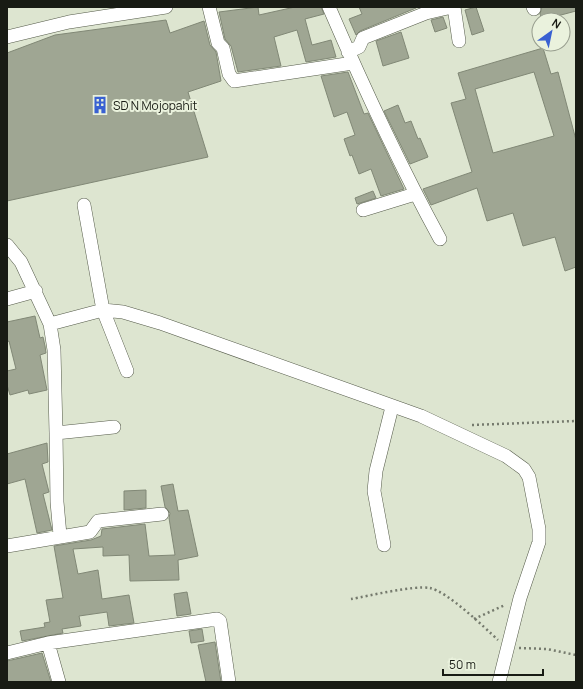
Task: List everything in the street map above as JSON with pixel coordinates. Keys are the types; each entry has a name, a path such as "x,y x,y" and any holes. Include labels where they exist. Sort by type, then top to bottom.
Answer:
{"street":[{"path":"7,37 119,11 166,7"},
{"path":"209,7 218,43 223,48 229,74 234,81 350,57 359,47 363,38 426,13 453,7 459,41"},
{"path":"329,7 350,57 415,194 440,239"},
{"path":"363,210 415,194"},
{"path":"84,205 103,310 127,371"},
{"path":"7,245 21,262 36,291 50,324 54,350 57,502 60,536"},
{"path":"7,299 36,291"},
{"path":"50,324 103,310 123,312 160,322 447,427 506,456 527,473 535,501 539,542 520,598 499,682"},
{"path":"384,545 374,492 376,472 392,407"},
{"path":"56,432 114,427"},
{"path":"7,546 90,532 98,521 162,514"},
{"path":"7,653 48,644 217,619 220,621 229,682"},
{"path":"48,644 59,682"}],"path":[{"path":"468,426 576,422"},
{"path":"351,599 428,588 440,592 474,618 520,598"}],"building":[{"path":"258,7 259,15 295,7 321,7 324,14 305,19 312,45 331,40 336,57 306,62 297,30 274,37 281,66 238,72 231,46 225,39 219,12"},
{"path":"359,7 416,8 360,31 356,35 349,19 362,14"},
{"path":"476,7 484,31 472,35 465,10"},
{"path":"542,7 576,7 576,11 571,12 541,12"},
{"path":"443,17 447,28 435,32 431,20"},
{"name":"SD N Mojopahit","path":"166,20 170,33 204,21 210,45 216,52 221,81 188,92 208,157 7,201 7,53 55,35"},
{"path":"401,32 409,58 383,66 376,41"},
{"path":"531,52 544,52 551,74 558,72 576,140 576,267 565,271 555,237 523,246 513,213 487,221 477,188 431,205 423,189 472,172 451,103 466,99 458,73","holes":["534,72 554,136 493,153 475,89"]},
{"path":"348,72 364,114 368,113 404,189 381,196 371,169 359,174 352,155 350,156 344,139 355,135 347,112 334,117 321,76"},
{"path":"398,105 405,123 411,121 418,139 420,138 428,157 410,164 384,111"},
{"path":"373,191 376,198 357,204 355,198"},
{"path":"35,316 40,338 43,337 45,346 46,353 40,355 47,390 29,394 28,390 10,395 7,385 7,371 16,369 9,341 7,342 7,322"},
{"path":"47,443 48,462 42,464 49,492 43,494 52,530 37,533 25,479 7,484 7,454"},
{"path":"173,484 178,511 188,510 198,556 178,560 179,580 130,581 129,555 103,556 103,547 73,549 78,574 98,570 102,599 129,595 134,623 109,626 107,612 79,616 81,626 62,629 63,633 22,641 20,631 45,627 44,623 50,622 46,600 63,598 54,546 91,540 101,536 102,529 145,524 149,556 175,555 169,518 170,513 165,507 161,486"},
{"path":"146,490 146,508 124,510 124,491"},
{"path":"187,592 191,614 177,616 174,594"},
{"path":"202,629 204,641 191,643 189,631"},
{"path":"215,642 221,682 206,682 198,645"},
{"path":"42,653 51,682 7,682 7,661"}],"place":[{"name":"SD N Mojopahit","path":"100,105"}]}
